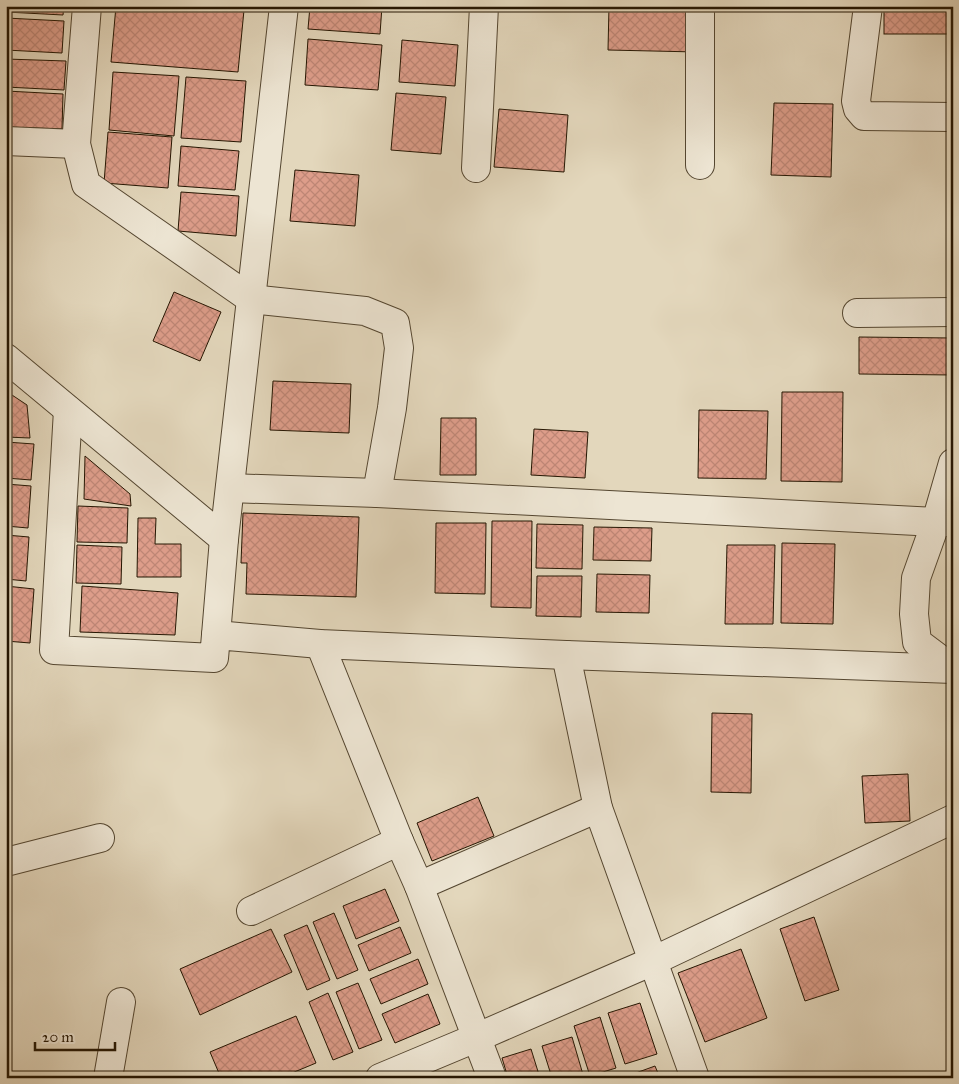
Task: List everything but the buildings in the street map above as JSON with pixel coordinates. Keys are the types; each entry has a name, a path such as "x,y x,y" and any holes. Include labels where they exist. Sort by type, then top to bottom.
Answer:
{"street":[{"path":"87,6 76,144 86,184 251,299 366,311 395,323 399,348 392,408 377,493"},
{"path":"68,410 54,650 214,658 224,539 284,6"},
{"path":"476,168 484,6"},
{"path":"700,6 700,165"},
{"path":"868,6 856,102 858,110 864,116 953,118"},
{"path":"6,141 76,144"},
{"path":"857,313 953,312"},
{"path":"6,358 224,539"},
{"path":"953,463 944,522 916,578 914,614 917,642 953,669"},
{"path":"230,488 377,493 944,522"},
{"path":"216,635 320,644 953,669"},
{"path":"320,644 419,886 492,1078"},
{"path":"566,655 598,808 696,1078"},
{"path":"419,886 598,808"},
{"path":"380,1078 653,961 953,819"},
{"path":"6,862 100,838"},
{"path":"252,911 400,841"},
{"path":"108,1078 121,1002"}]}
